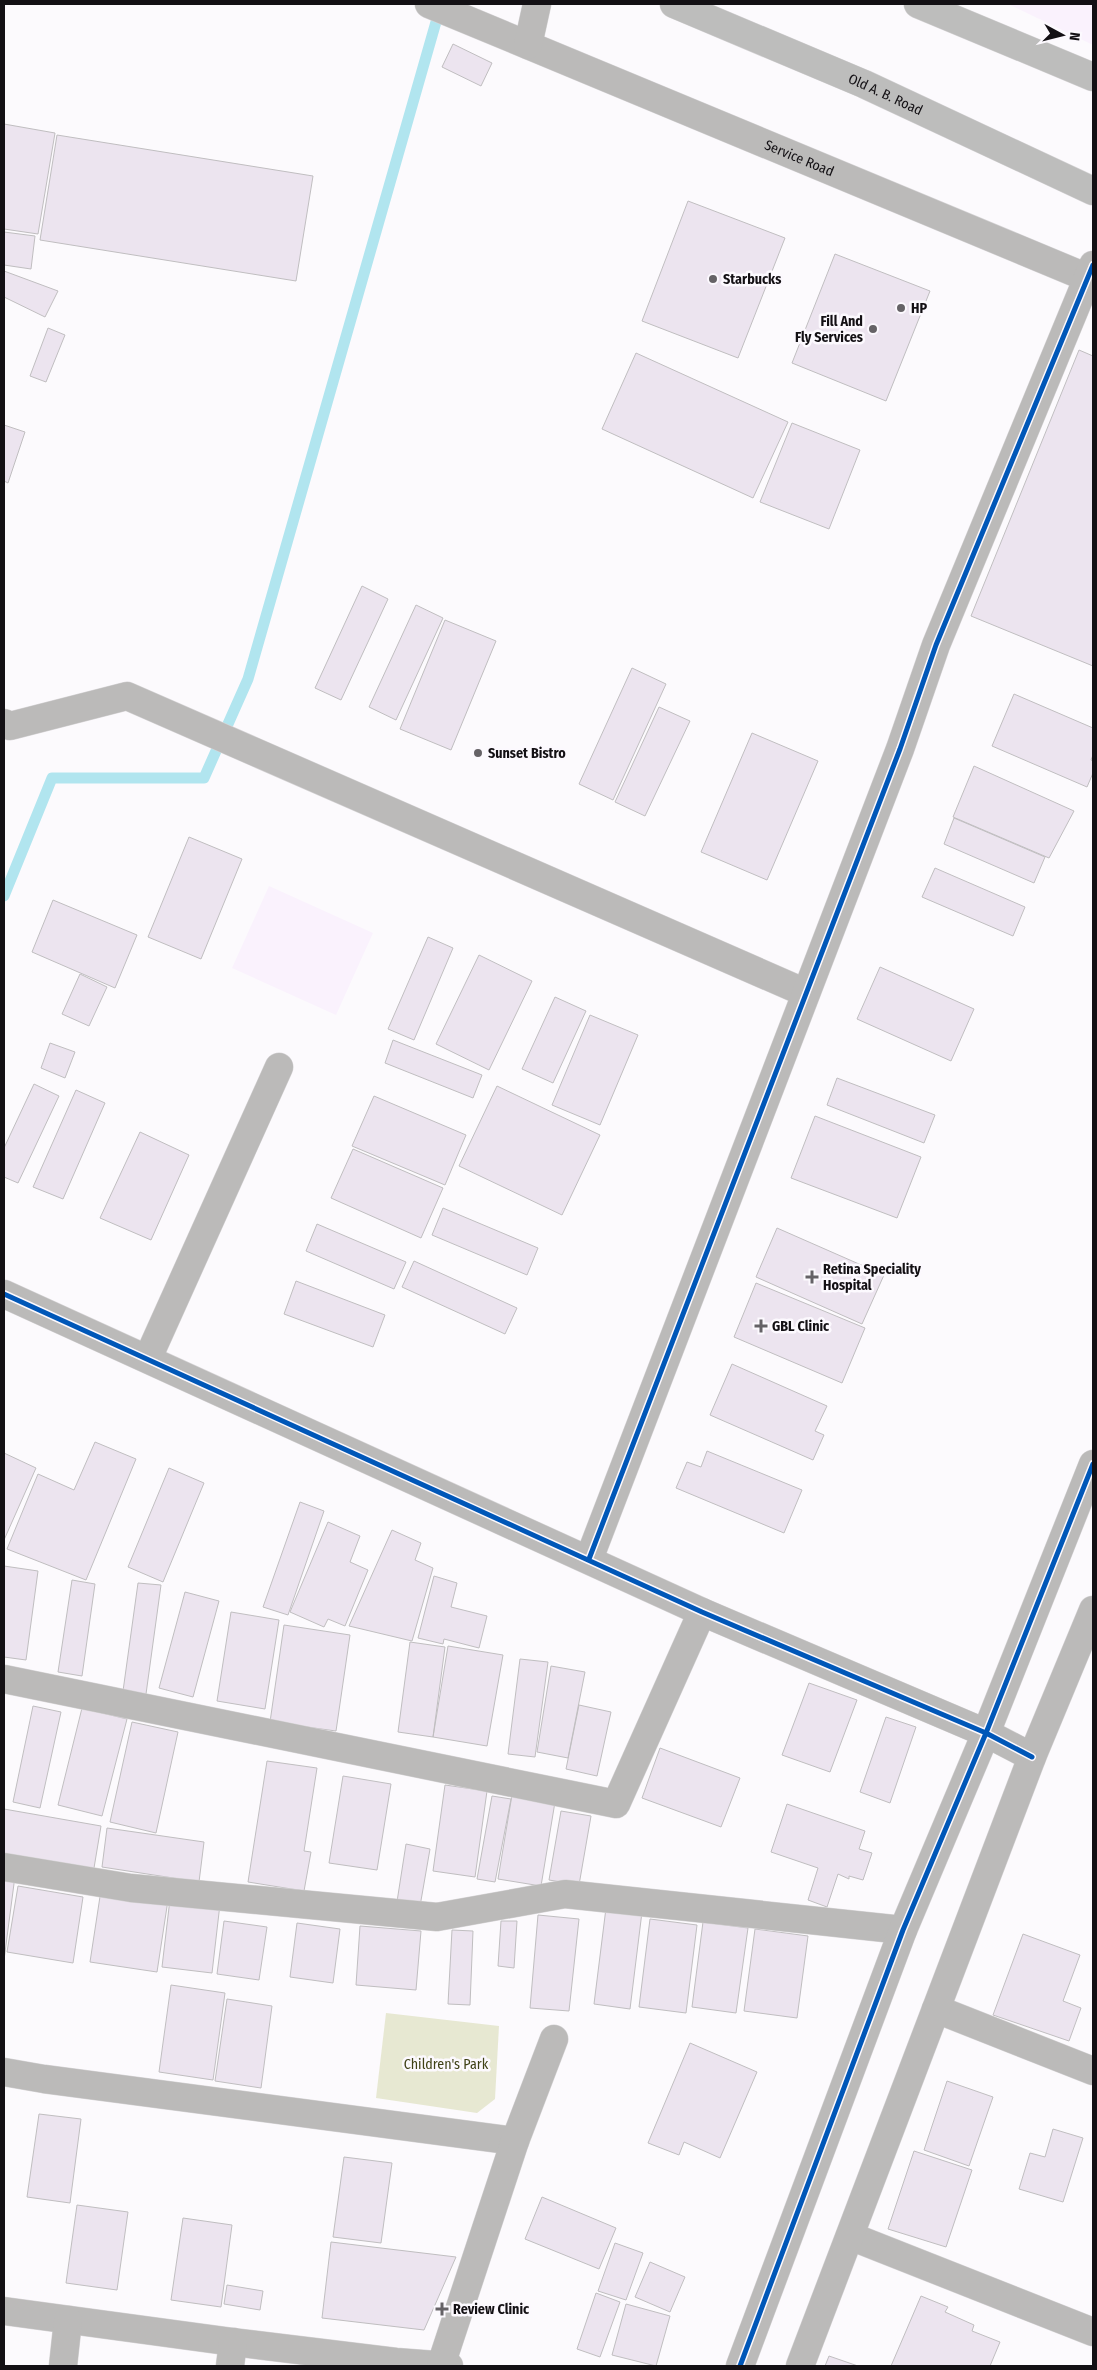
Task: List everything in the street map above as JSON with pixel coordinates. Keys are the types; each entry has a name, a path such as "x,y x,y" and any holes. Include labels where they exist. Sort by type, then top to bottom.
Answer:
{"main road":[{"name":"Old A. B. Road","path":"674,4 864,84 1093,190"},
{"path":"918,4 1093,77"}],"street":[{"name":"Service Road","path":"429,4 1091,274"},
{"path":"516,41 536,4"},
{"path":"588,1559 900,749 936,645 1091,274"},
{"path":"4,723 10,726 127,696 806,993"},
{"path":"148,1358 279,1067"},
{"path":"4,1294 702,1612 986,1733 1032,1758"},
{"path":"740,2366 903,1930 986,1733 1093,1464"},
{"path":"800,2366 1032,1758 1093,1610"},
{"path":"4,1679 616,1804 702,1612"},
{"path":"4,1867 131,1888 437,1918 565,1894 903,1930"},
{"path":"936,2010 1093,2071"},
{"path":"4,2311 68,2320 231,2354 445,2366 514,2141 554,2039"},
{"path":"4,2072 44,2079 514,2141"},
{"path":"850,2236 1093,2332"},
{"path":"63,2366 68,2320"}],"shaded area":[{"path":"1008,4 1093,4 1093,45"},
{"path":"269,886 373,933 336,1015 232,968"}],"green space":[{"name":"Children's Park","path":"386,2013 499,2026 495,2099 477,2113 376,2098"}],"building":[{"path":"453,44 492,63 481,86 442,67"},
{"path":"4,124 55,133 38,234 4,229"},
{"path":"57,135 313,176 296,281 40,240"},
{"name":"Starbucks","path":"688,201 785,238 738,358 642,321"},
{"path":"4,232 35,236 31,269 4,265"},
{"path":"835,254 930,291 886,401 792,363"},
{"path":"4,271 58,291 45,317 4,297"},
{"path":"48,328 65,335 46,382 30,376"},
{"path":"1079,350 1093,356 1093,666 971,616"},
{"path":"636,353 788,422 753,498 602,429"},
{"path":"792,423 860,450 829,529 760,502"},
{"path":"4,425 25,432 8,483 4,481"},
{"path":"362,586 388,599 341,700 315,688"},
{"path":"416,605 443,618 396,720 369,707"},
{"path":"445,620 496,641 451,750 400,729"},
{"path":"632,668 666,684 613,800 579,784"},
{"path":"1014,694 1093,728 1093,755 1091,760 1093,761 1093,773 1087,787 992,746"},
{"path":"659,707 690,721 645,816 615,802"},
{"path":"752,733 818,761 767,880 701,852"},
{"path":"974,766 1074,811 1049,858 953,817"},
{"path":"954,818 1045,857 1034,883 944,844"},
{"path":"189,837 242,859 201,959 148,937"},
{"path":"935,868 1025,907 1013,936 922,897"},
{"path":"53,900 137,935 115,988 32,952"},
{"path":"428,937 453,948 414,1040 388,1029"},
{"path":"479,955 532,981 489,1070 436,1044"},
{"path":"880,967 974,1009 951,1061 857,1019"},
{"path":"80,974 107,987 89,1026 62,1014"},
{"path":"555,997 586,1011 553,1083 522,1069"},
{"path":"590,1015 638,1035 600,1125 552,1105"},
{"path":"393,1040 482,1075 473,1098 385,1063"},
{"path":"50,1043 75,1052 65,1078 41,1068"},
{"path":"837,1078 935,1115 924,1143 827,1105"},
{"path":"34,1084 59,1096 18,1183 4,1177 4,1148"},
{"path":"497,1086 600,1135 562,1215 459,1166"},
{"path":"76,1090 105,1103 63,1199 33,1187"},
{"path":"374,1096 466,1135 445,1185 352,1146"},
{"path":"815,1116 921,1157 897,1218 791,1178"},
{"path":"140,1132 189,1155 151,1240 100,1218"},
{"path":"353,1149 443,1188 421,1238 331,1198"},
{"path":"443,1208 538,1248 527,1275 432,1235"},
{"path":"317,1224 406,1262 394,1289 306,1251"},
{"path":"777,1228 884,1275 862,1324 756,1277"},
{"path":"414,1261 517,1308 505,1334 402,1287"},
{"path":"296,1281 385,1315 373,1347 284,1314"},
{"path":"756,1283 865,1328 842,1383 734,1337"},
{"path":"732,1364 827,1406 815,1431 824,1435 813,1460 710,1415"},
{"path":"95,1442 136,1459 86,1580 7,1549 38,1474 74,1490"},
{"path":"707,1451 802,1490 784,1533 676,1488 687,1462 701,1467"},
{"path":"4,1453 36,1468 4,1540"},
{"path":"169,1468 204,1483 163,1582 128,1567"},
{"path":"300,1502 324,1511 288,1615 263,1607"},
{"path":"328,1522 360,1536 350,1562 368,1570 345,1626 328,1619 324,1627 290,1612"},
{"path":"392,1530 421,1543 415,1560 433,1568 412,1641 349,1626"},
{"path":"4,1566 38,1571 26,1660 4,1657"},
{"path":"434,1576 457,1583 451,1607 487,1616 479,1648 444,1639 443,1644 418,1638"},
{"path":"72,1580 95,1584 82,1676 58,1672"},
{"path":"138,1583 161,1585 146,1694 123,1691"},
{"path":"185,1592 219,1601 193,1697 159,1688"},
{"path":"231,1612 279,1620 265,1709 217,1701"},
{"path":"284,1625 350,1635 336,1731 270,1722"},
{"path":"410,1642 445,1647 433,1737 398,1732"},
{"path":"448,1646 503,1655 487,1746 433,1737"},
{"path":"520,1659 548,1662 535,1757 508,1754"},
{"path":"551,1666 585,1672 568,1758 537,1752"},
{"path":"809,1683 857,1700 830,1772 782,1755"},
{"path":"579,1705 611,1712 597,1776 566,1769"},
{"path":"33,1706 61,1712 40,1808 13,1802"},
{"path":"82,1708 127,1719 102,1816 58,1805"},
{"path":"886,1717 916,1727 890,1803 860,1792"},
{"path":"132,1722 178,1732 156,1833 110,1822"},
{"path":"660,1748 740,1778 721,1827 642,1798"},
{"path":"267,1761 317,1768 304,1851 311,1852 304,1891 248,1882"},
{"path":"343,1776 391,1784 377,1870 329,1863"},
{"path":"445,1785 487,1791 475,1877 433,1871"},
{"path":"512,1795 555,1802 541,1886 498,1879"},
{"path":"492,1796 511,1799 495,1882 477,1879"},
{"path":"787,1804 865,1831 859,1849 872,1853 863,1880 849,1876 849,1879 838,1874 827,1907 808,1900 818,1868 771,1852"},
{"path":"4,1809 101,1826 93,1874 4,1858"},
{"path":"561,1811 591,1816 579,1885 549,1880"},
{"path":"107,1828 204,1842 199,1882 102,1867"},
{"path":"406,1844 430,1849 419,1912 396,1908"},
{"path":"4,1875 15,1876 4,1960"},
{"path":"18,1886 83,1897 73,1963 7,1952"},
{"path":"101,1890 168,1900 157,1972 90,1962"},
{"path":"170,1899 220,1904 212,1973 162,1967"},
{"path":"606,1908 642,1912 630,2009 594,2004"},
{"path":"538,1915 579,1919 569,2011 530,2008"},
{"path":"650,1919 697,1925 686,2013 639,2007"},
{"path":"224,1921 267,1927 259,1980 217,1974"},
{"path":"501,1921 517,1921 514,1968 498,1966"},
{"path":"703,1922 748,1928 736,2013 692,2007"},
{"path":"297,1923 340,1929 333,1983 290,1977"},
{"path":"360,1926 421,1931 416,1990 356,1985"},
{"path":"755,1929 808,1936 797,2018 744,2011"},
{"path":"452,1930 473,1931 470,2005 448,2004"},
{"path":"1023,1934 1080,1955 1063,2001 1081,2008 1069,2041 993,2015"},
{"path":"171,1985 225,1993 213,2080 159,2072"},
{"path":"227,1999 272,2006 261,2088 215,2081"},
{"path":"690,2043 757,2072 720,2158 684,2142 679,2155 648,2143"},
{"path":"947,2081 993,2097 969,2166 924,2150"},
{"path":"39,2114 81,2119 70,2203 27,2197"},
{"path":"1053,2129 1083,2138 1063,2202 1019,2189 1030,2153 1045,2157"},
{"path":"914,2151 972,2170 946,2247 888,2229"},
{"path":"344,2157 392,2163 381,2243 333,2237"},
{"path":"542,2197 616,2228 599,2269 525,2239"},
{"path":"77,2205 128,2212 117,2290 66,2283"},
{"path":"183,2218 232,2225 221,2307 171,2300"},
{"path":"331,2242 456,2257 424,2330 322,2318"},
{"path":"615,2243 643,2253 626,2300 598,2291"},
{"path":"650,2262 685,2277 670,2312 635,2297"},
{"path":"227,2285 263,2291 260,2310 224,2304"},
{"path":"596,2293 620,2302 600,2357 577,2349"},
{"path":"921,2296 948,2307 945,2312 974,2325 972,2331 1000,2342 990,2366 891,2366"},
{"path":"626,2304 670,2316 656,2366 612,2355"},
{"path":"829,2356 858,2366 825,2366"}],"waterway":[{"path":"4,896 52,778 204,778 248,679 440,8"}],"cycle path":[{"path":"589,1559 900,749 936,645 1093,265"},
{"path":"4,1294 702,1612 986,1733 1032,1757"},
{"path":"740,2366 903,1930 986,1733 1093,1464"}],"place":[{"name":"Starbucks","path":"713,279"},
{"name":"HP","path":"901,308"},
{"name":"Fill And Fly Services","path":"873,329"},
{"name":"Sunset Bistro","path":"478,753"},
{"name":"Retina Speciality Hospital","path":"812,1277"},
{"name":"GBL Clinic","path":"761,1326"},
{"name":"Review Clinic","path":"442,2309"}]}
